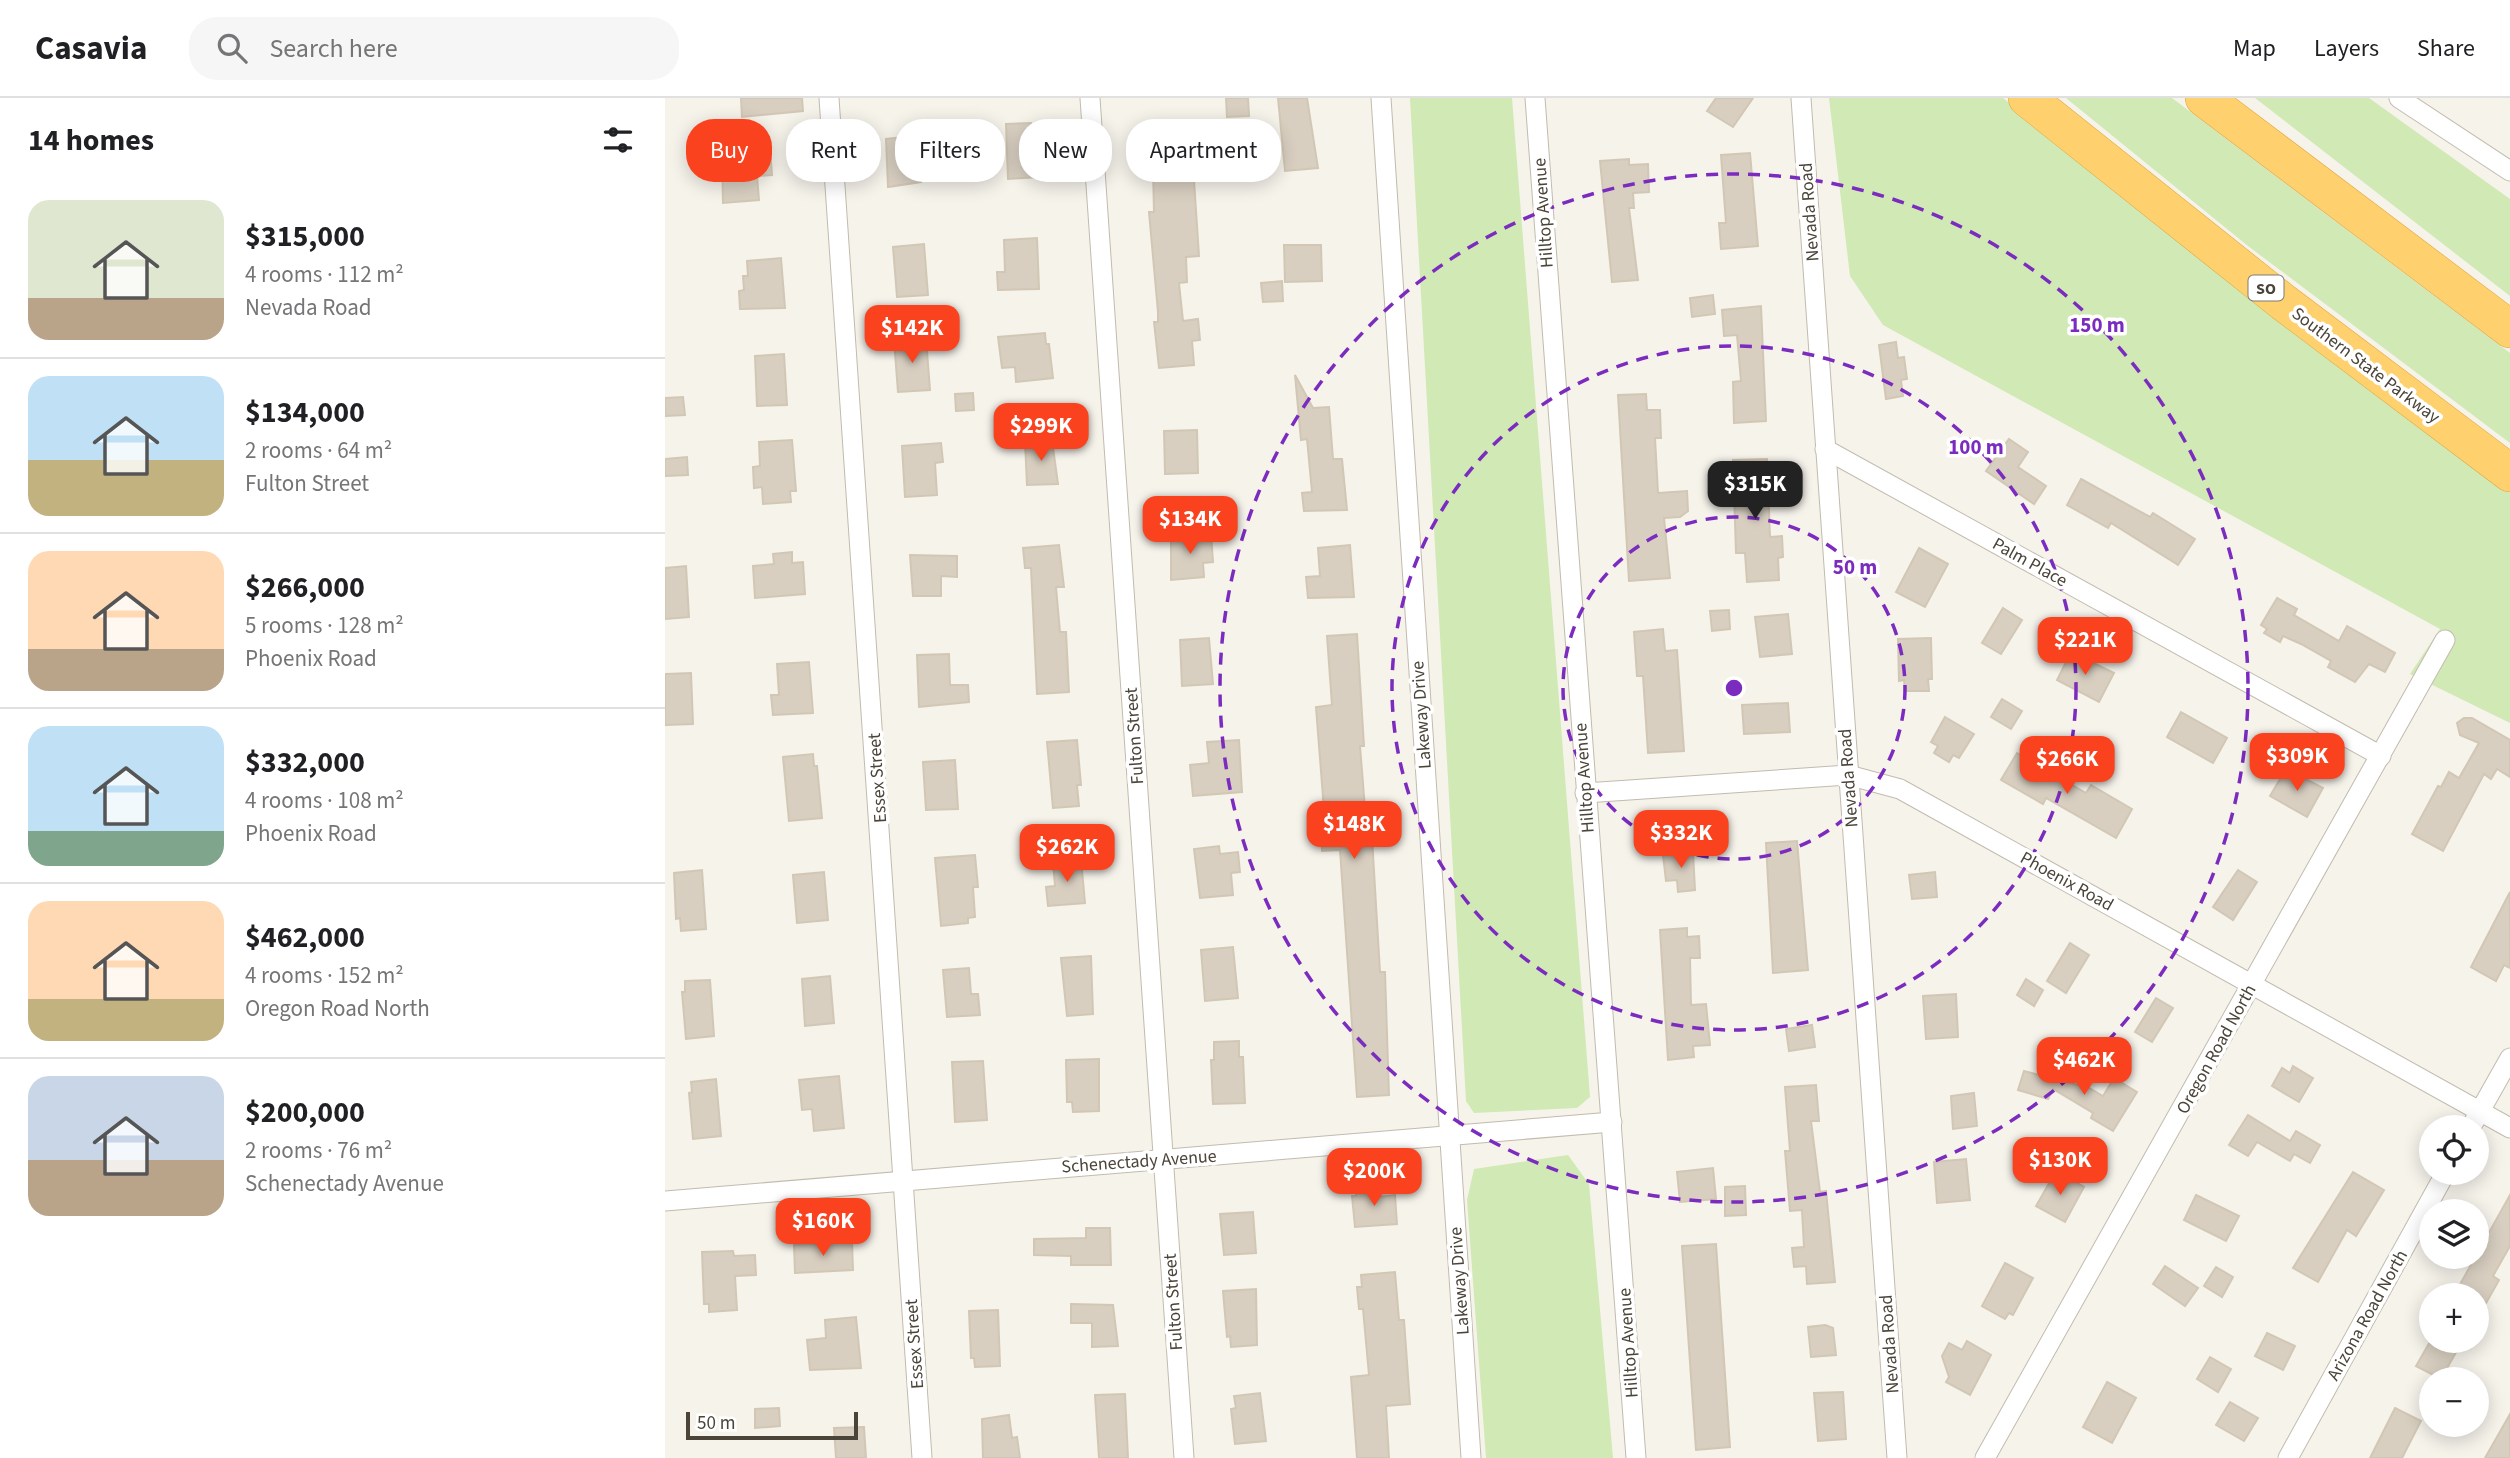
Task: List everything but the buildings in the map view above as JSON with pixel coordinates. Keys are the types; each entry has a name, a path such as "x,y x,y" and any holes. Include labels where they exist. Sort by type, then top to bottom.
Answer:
{"highway":[{"name":"Southern State Parkway","path":"2028,98 2253,278 2510,473"},
{"path":"2204,98 2510,329"}],"street":[{"name":"Essex Street","path":"829,98 922,1458"},
{"name":"Fulton Street","path":"1090,98 1184,1458"},
{"name":"Lakeway Drive","path":"1381,98 1471,1458"},
{"name":"Hilltop Avenue","path":"1535,98 1636,1458"},
{"name":"Nevada Road","path":"1801,98 1897,1458"},
{"path":"2399,98 2510,171"},
{"name":"Palm Place","path":"1825,449 2381,756"},
{"name":"Oregon Road North","path":"1985,1458 2445,640"},
{"name":"Phoenix Road","path":"1585,793 1848,775 1900,789 2253,983 2468,1115"},
{"path":"2477,1115 2510,1058"},
{"name":"Schenectady Avenue","path":"665,1200 1449,1138 1612,1122"},
{"name":"Phoenix Road","path":"2489,1123 2510,1128"},
{"name":"Arizona Road North","path":"2288,1458 2439,1185"}],"green space":[{"path":"1410,98 1512,98 1590,1097 1577,1108 1474,1113 1466,1101"},
{"path":"1829,98 2003,98 2206,258 2510,489 2510,723 2410,674 2440,629 1883,325 1850,276"},
{"path":"2066,98 2172,98 2510,353 2510,443 2248,246"},
{"path":"2255,98 2369,98 2510,199 2510,296"},
{"path":"1568,1155 1589,1184 1613,1458 1486,1458 1467,1200 1474,1169"}]}
